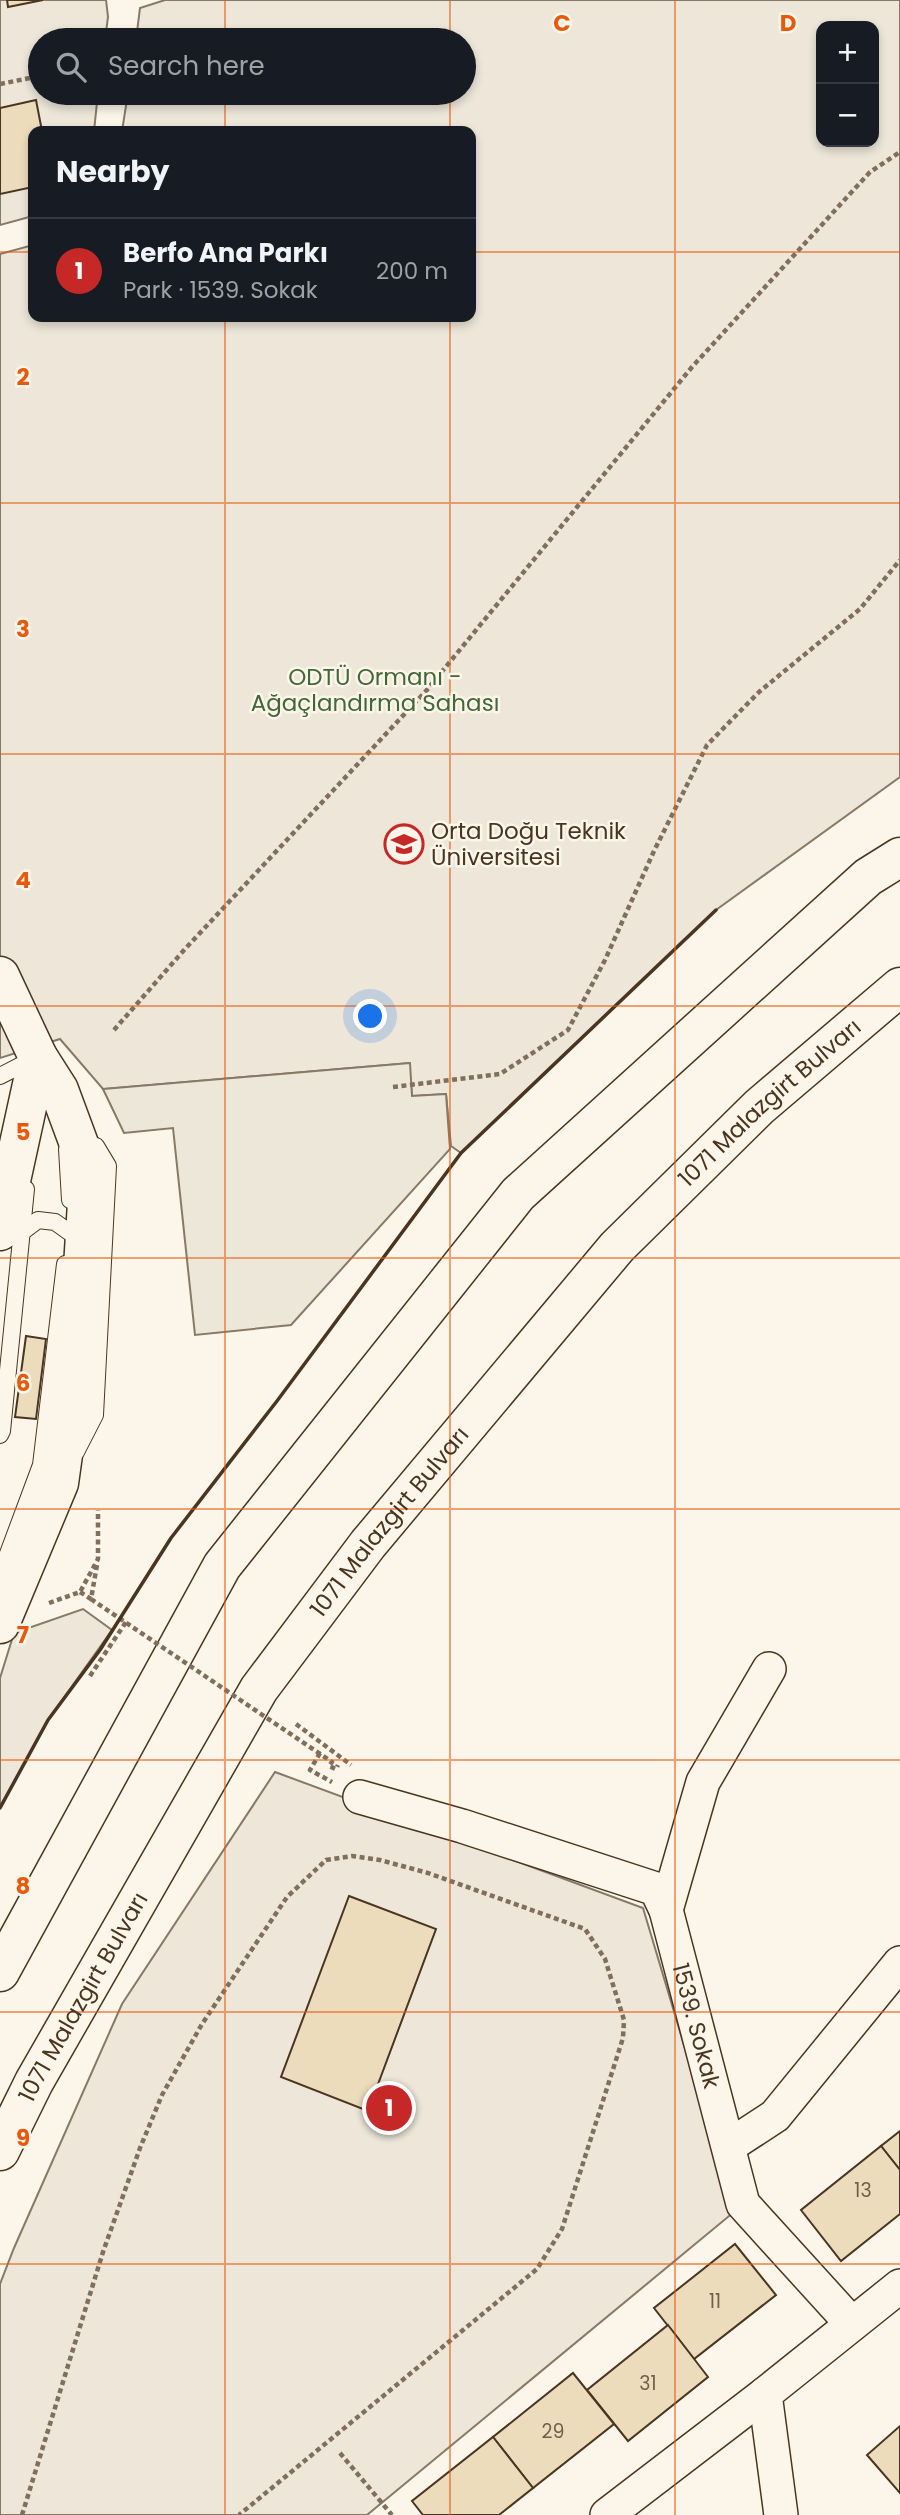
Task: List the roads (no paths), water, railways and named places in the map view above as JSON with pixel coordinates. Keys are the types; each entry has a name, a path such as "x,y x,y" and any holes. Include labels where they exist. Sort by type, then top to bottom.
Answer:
{"main road":[{"path":"0,1972 222,1566 518,1194 867,877 900,857"},
{"path":"0,976 38,1057 59,1090 89,1171 78,1347 50,1474 1,1621"},
{"name":"1071 Malazgirt Bulvarı","path":"0,2151 34,2082 259,1689 339,1581 617,1247 759,1107 900,987"},
{"path":"11,1231 38,1057"}],"street":[{"path":"666,1910 703,1782 769,1669"},
{"name":"1539. Sokak","path":"360,1797 462,1826 656,1889 666,1910 743,2204 852,2324"},
{"path":"729,2146 775,2116 900,1963"},
{"path":"607,2515 900,2286"},
{"path":"765,2394 781,2515"}],"lane":[{"path":"0,1076 38,1057"},
{"path":"0,1575 50,1474 70,1190 59,1090"},
{"path":"0,1435 11,1231 38,1220 55,1222 69,1232"}],"place":[{"name":"Orta Doğu Teknik Üniversitesi","path":"404,844"},
{"name":"Berfo Ana Parkı","path":"389,2108"}],"park label":[{"name":"ODTÜ Ormanı - Ağaçlandırma Sahası","path":"375,690"}]}
